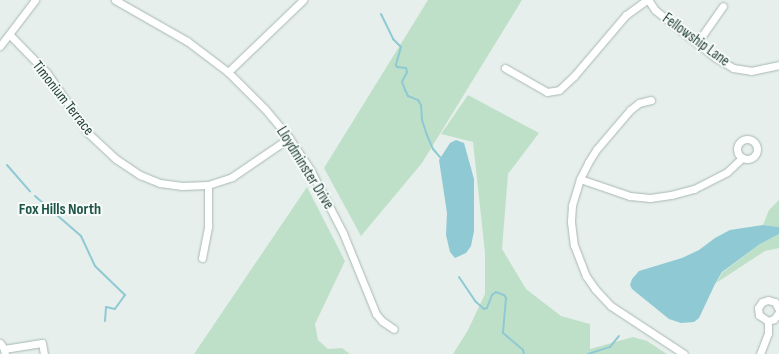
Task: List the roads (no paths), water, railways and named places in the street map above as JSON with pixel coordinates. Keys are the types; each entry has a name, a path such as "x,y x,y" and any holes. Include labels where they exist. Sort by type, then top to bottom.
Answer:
{"street":[{"path":"0,46 10,36 35,0"},
{"name":"Lloydminster Drive","path":"115,0 187,41 228,72 265,108 289,138 311,171 344,232 376,314 382,321 394,329"},
{"path":"228,72 303,0"},
{"name":"Fellowship Lane","path":"505,68 547,92 560,90 574,76 626,15 645,1 649,1 655,10 716,58 733,68 751,71 779,65"},
{"path":"697,43 723,6"},
{"name":"Timonium Terrace","path":"10,36 46,73 88,133 116,159 140,175 160,183 182,186 208,184 232,177 289,138"},
{"path":"651,100 640,103 630,110 596,150 580,179 572,206 571,222 574,245 586,276 595,289 611,306 684,354"},
{"path":"580,179 630,196 650,198 671,195 694,189 727,172 742,158"},
{"path":"202,258 208,226 208,184"},
{"path":"772,301 777,304 779,311 774,319 768,321 759,315 758,308 762,302 772,301"},
{"path":"760,354 767,340 768,321"},
{"path":"3,349 42,343 44,354"}],"water":[{"path":"456,140 464,143 474,179 474,231 471,246 466,253 455,258 450,252 446,235 447,213 439,160 450,143"},
{"path":"763,225 779,227 779,234 760,244 722,272 699,318 694,322 681,323 669,319 632,289 630,285 632,279 639,271 682,258 699,250 715,238 730,230"}],"waterway":[{"path":"381,14 393,39 401,47 396,65 397,67 406,68 407,72 402,82 405,90 408,96 418,100 421,105 422,120 427,135 433,149 440,157"},
{"path":"7,165 30,191"},
{"path":"35,196 81,236 95,266 125,295 115,309 106,307 105,321"},
{"path":"459,277 475,301 484,309 487,308 492,295 496,292 504,295 506,298 503,333 523,350 524,354"},
{"path":"588,354 610,347 619,336"}],"district":[{"name":"Fox Hills North","path":"60,210"}]}
